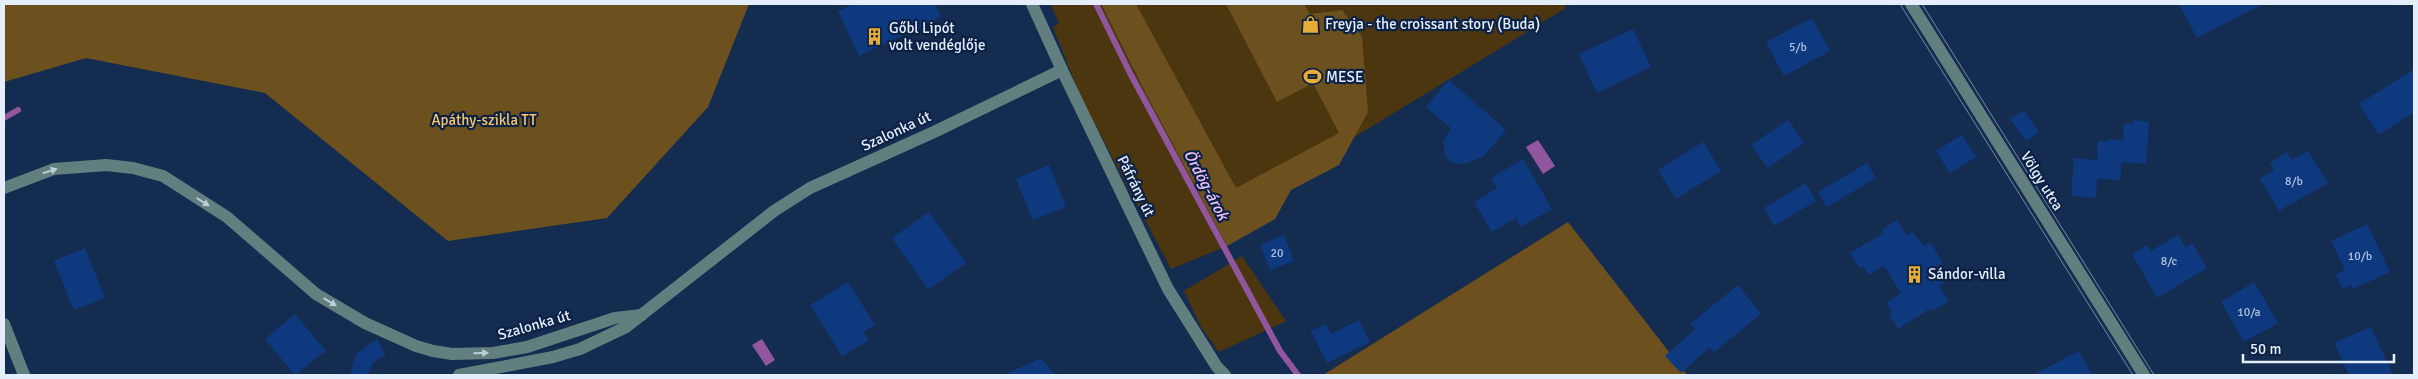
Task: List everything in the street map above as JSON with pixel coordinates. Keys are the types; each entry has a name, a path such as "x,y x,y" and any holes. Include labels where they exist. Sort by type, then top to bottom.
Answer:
{"street":[{"name":"Páfrány út","path":"1032,4 1168,289 1217,367 1225,375"},
{"name":"Völgy utca","path":"1911,4 2144,375"},
{"name":"Szalonka út","path":"4,188 54,169 106,166 133,168 163,176 227,217 316,294 365,323 416,346 433,351 452,354 493,353 527,347 615,318 642,315 774,211 810,188 934,132 1062,70"},
{"path":"459,375 553,358 580,349 626,327 642,315"},
{"path":"4,324 24,375"}],"shaded area":[{"path":"1051,4 1101,4 1145,92 1227,246 1171,269 1081,98 1053,27 1059,24"},
{"name":"MESE","path":"1132,4 1563,4 1566,8 1238,208"},
{"path":"1538,140 1555,166 1543,174 1526,147"},
{"path":"1242,256 1286,321 1219,352 1201,327 1184,291"},
{"path":"762,339 775,360 766,366 752,345"}],"green space":[{"name":"Apáthy-szikla TT","path":"4,4 749,4 708,107 607,218 448,241 265,93 86,58 4,82"},
{"path":"1101,4 1136,4 1236,188 1339,133 1313,83 1277,102 1226,4 1304,4 1310,14 1342,10 1362,37 1368,112 1339,165 1291,190 1275,219 1227,246 1145,92"},
{"path":"1568,222 1687,375 1323,375"}],"building":[{"name":"Gőbl Lipót volt vendéglője","path":"854,4 935,4 941,17 859,56 838,11"},
{"path":"2179,4 2263,4 2197,38"},
{"path":"1812,18 1830,51 1784,76 1766,42"},
{"path":"1633,29 1651,67 1597,93 1579,54"},
{"path":"2414,69 2414,112 2379,135 2359,104"},
{"path":"1449,80 1506,130 1483,157 1463,164 1453,163 1445,156 1443,141 1451,128 1426,107"},
{"path":"2024,110 2039,132 2026,141 2010,119"},
{"path":"1788,120 1804,143 1768,168 1751,145"},
{"path":"2133,120 2149,122 2146,164 2122,162 2120,180 2097,179 2096,198 2071,196 2074,158 2097,160 2098,141 2108,142 2108,139 2123,140 2124,123 2133,124"},
{"path":"1962,135 1976,157 1950,173 1936,151"},
{"path":"1703,142 1721,171 1676,199 1658,170"},
{"path":"2308,151 2328,183 2279,211 2260,179 2274,170 2270,163 2287,152 2292,160"},
{"path":"1523,159 1552,209 1521,227 1516,218 1492,232 1474,202 1497,188 1491,178"},
{"path":"1867,163 1876,178 1827,207 1818,192"},
{"path":"1049,165 1066,207 1033,220 1016,179"},
{"path":"1806,183 1816,201 1774,226 1764,208"},
{"path":"929,212 966,263 928,290 892,238"},
{"name":"Sándor-villa","path":"1897,220 1907,235 1912,232 1924,246 1930,242 1943,263 1937,266 1944,283 1939,286 1949,301 1933,311 1931,308 1898,329 1889,314 1892,312 1886,303 1901,293 1884,266 1869,275 1863,266 1860,268 1850,253 1884,233 1882,230"},
{"path":"2367,224 2390,272 2353,289 2351,285 2342,289 2336,275 2345,270 2331,241"},
{"path":"1284,235 1294,261 1270,270 1260,245"},
{"path":"2178,235 2186,248 2192,243 2207,268 2157,298 2132,254 2147,245 2151,251"},
{"path":"85,248 105,298 74,310 54,261"},
{"path":"848,282 875,325 863,332 869,340 842,356 810,305"},
{"path":"2254,282 2278,323 2244,342 2221,302"},
{"path":"1738,285 1761,314 1714,352 1710,347 1681,373 1665,356 1695,329 1690,324"},
{"path":"295,314 326,351 295,375 265,339"},
{"path":"1359,320 1370,342 1327,363 1311,331 1326,324 1331,334"},
{"path":"2371,327 2393,375 2349,375 2334,343"},
{"path":"377,339 385,355 373,363 368,375 350,375 356,354"},
{"path":"2079,351 2092,375 2033,375"},
{"path":"1041,358 1055,375 1004,375"}],"waterway":[{"name":"Ördög-árok","path":"1096,4 1131,75 1280,351 1298,375"},
{"path":"4,118 18,110"}],"tram line":[{"path":"1900,4 2133,375"},
{"path":"1922,4 2154,375"}],"place":[{"name":"Freyja - the croissant story (Buda)","path":"1311,24"},
{"name":"Gőbl Lipót volt vendéglője","path":"875,37"},
{"name":"MESE","path":"1312,77"},
{"name":"Sándor-villa","path":"1914,274"}]}
